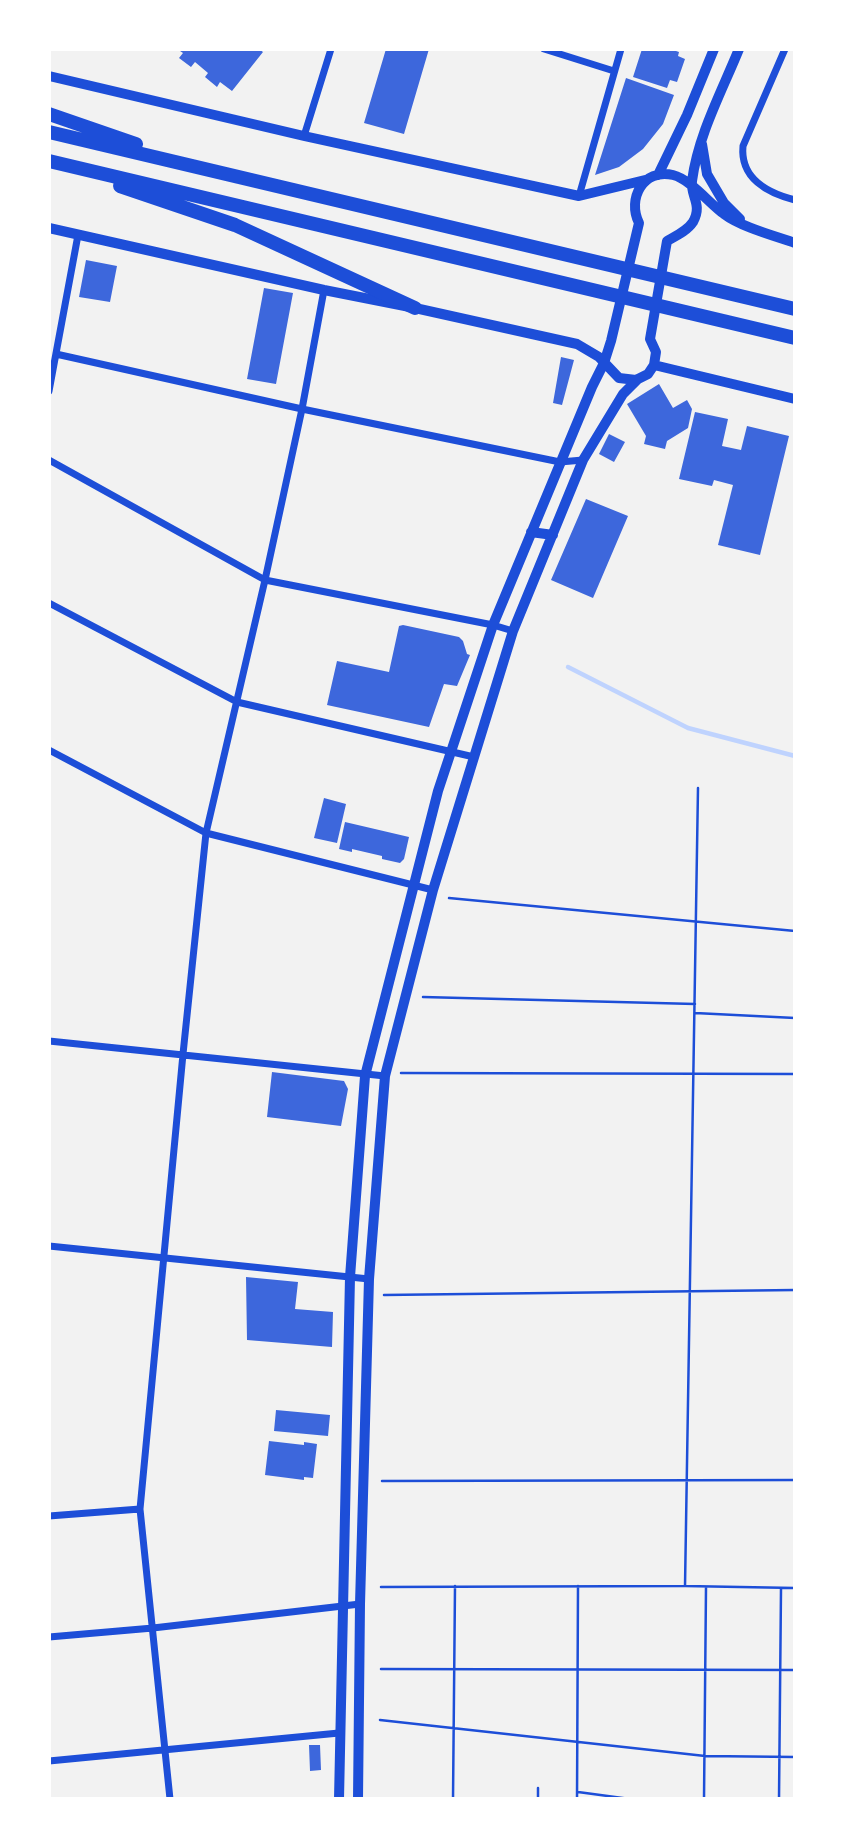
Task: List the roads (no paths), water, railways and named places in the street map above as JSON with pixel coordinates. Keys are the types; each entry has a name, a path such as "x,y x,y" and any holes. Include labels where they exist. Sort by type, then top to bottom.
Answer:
{"highway":[{"path":"49,114 207,169"},
{"path":"49,132 795,309"},
{"path":"49,161 795,338"},
{"path":"49,161 235,225 415,308"}],"street":[{"path":"304,136 331,49"},
{"path":"544,49 614,71"},
{"path":"579,196 621,49"},
{"path":"658,175 687,115 714,49"},
{"path":"358,1799 360,1604 369,1279 385,1076 433,890 513,631 583,460 623,394 638,379 648,374 654,365 656,352 650,339 667,241 685,230 693,222 697,212 697,201 691,186 694,163 739,49"},
{"path":"785,49 743,146 743,154 747,170 754,181 779,196 795,200"},
{"path":"49,76 304,136 579,196 658,175 679,177 726,216 795,243"},
{"path":"702,141 707,174 724,203 745,224"},
{"path":"339,1799 351,1277 365,1076 438,791 493,625 560,461 604,363 639,223 635,215 635,196 646,180"},
{"path":"49,228 577,344 590,350 619,378 638,379"},
{"path":"49,391 78,235"},
{"path":"170,1799 141,1509 183,1055 206,833 302,410 324,290"},
{"path":"56,354 302,410 560,461 583,460"},
{"path":"654,365 795,399"},
{"path":"49,460 265,580 513,631"},
{"path":"531,532 554,535"},
{"path":"49,603 237,702 474,757"},
{"path":"49,750 206,833 433,890"},
{"path":"49,1041 385,1076"},
{"path":"49,1246 369,1279"},
{"path":"49,1516 141,1509"},
{"path":"49,1637 360,1604"},
{"path":"49,1761 340,1733"}],"waterway":[{"path":"568,667 688,728 795,756"}]}
